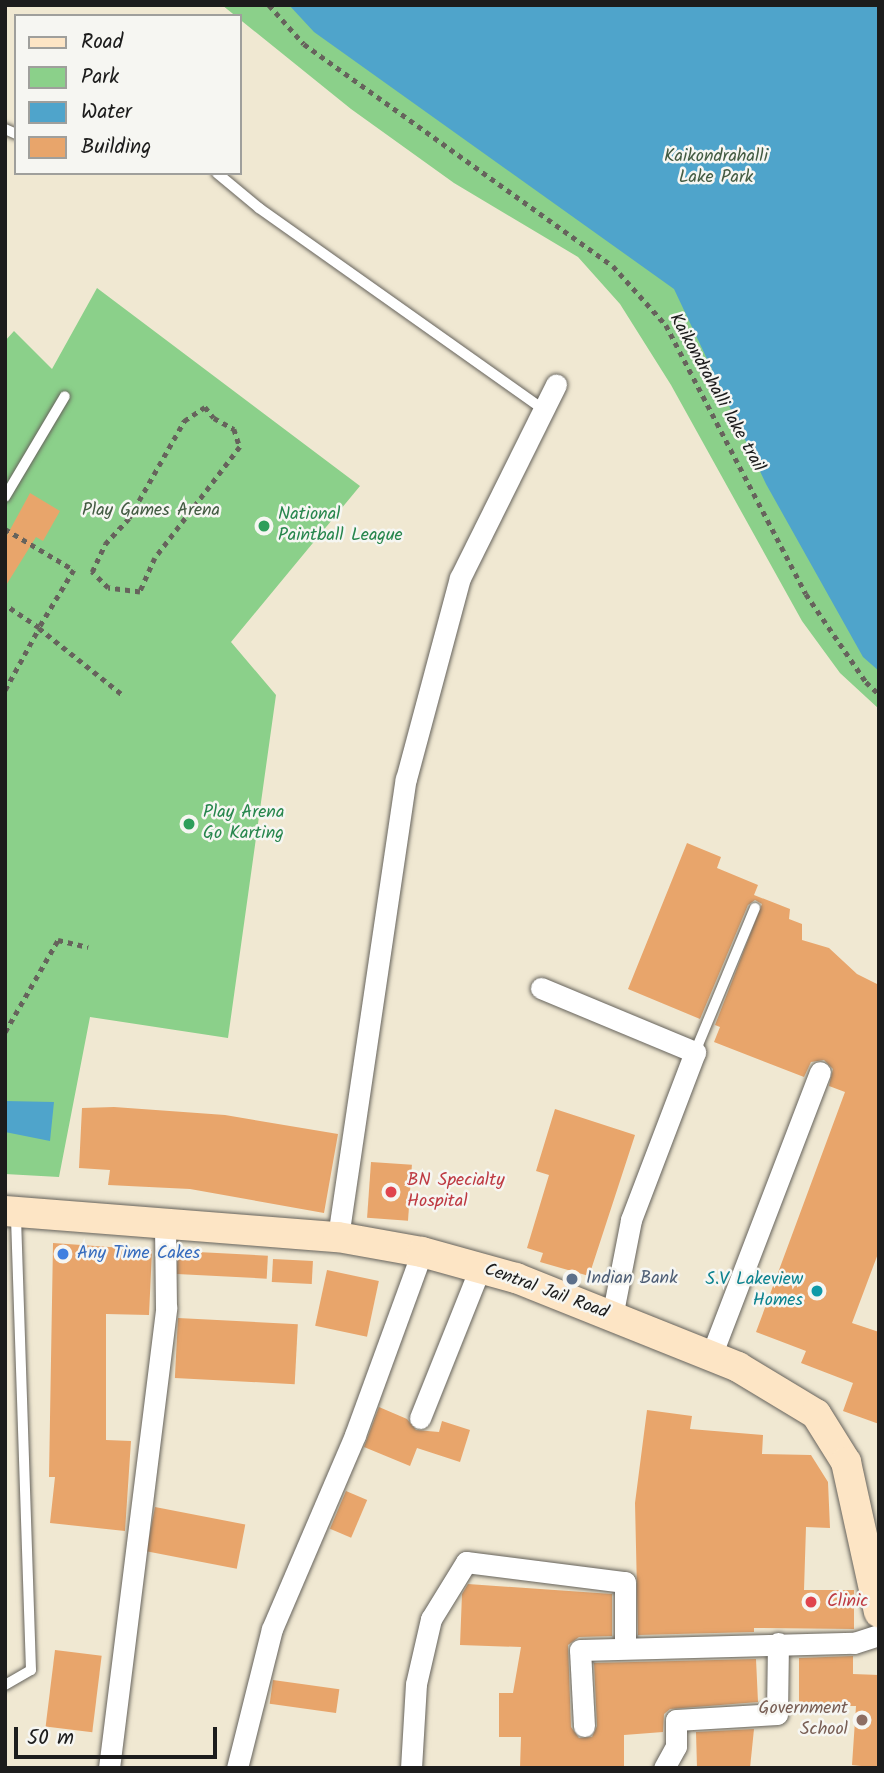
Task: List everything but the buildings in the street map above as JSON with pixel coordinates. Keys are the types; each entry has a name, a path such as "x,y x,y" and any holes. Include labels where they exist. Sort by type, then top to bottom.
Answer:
{"main road":[{"name":"Central Jail Road","path":"11,1212 165,1220 338,1237 422,1252 480,1268 711,1356 816,1414 846,1462 879,1612"}],"street":[{"path":"338,1237 406,779 460,578 556,385"},
{"path":"541,988 695,1052 631,1220 612,1317"},
{"path":"711,1356 820,1072"},
{"path":"109,1768 166,1308 165,1220"},
{"path":"237,1768 272,1629 355,1436 422,1252"},
{"path":"420,1418 480,1268"},
{"path":"411,1768 416,1684 431,1619 466,1562 625,1582 625,1646"},
{"path":"583,1726 580,1650 625,1646 854,1643 879,1635"},
{"path":"669,1766 676,1746 676,1720 777,1714 778,1643"}],"lane":[{"path":"219,175 259,208 544,410"},
{"path":"5,497 65,396"},
{"path":"695,1052 755,908"},
{"path":"5,1685 31,1670 18,1274 11,1212"},
{"path":"5,1273 18,1274"}],"path":[{"name":"Kaikondrahalli lake trail","path":"269,5 304,44 613,266 667,325 806,594 866,682 879,694"},
{"path":"205,407 214,418 234,429 240,447 162,548 140,592 108,589 92,572 105,544 129,518 184,421 205,407"},
{"path":"5,529 74,570 5,690"},
{"path":"5,605 39,628 123,695"},
{"path":"5,1032 58,940 88,947"}],"green space":[{"name":"Kaikondrahalli Lake Park","path":"222,5 879,5 879,709 840,673 802,621 671,385 620,304 578,257 454,183 351,109 242,21 242,14 233,14"},
{"name":"Play Games Arena","path":"97,288 360,486 231,642 276,695 228,1038 90,1017 59,1177 5,1174 5,341 14,331 52,369"}],"water":[{"name":"Kaikondrahalli Lake Park","path":"289,5 879,5 879,671 863,657 766,484 674,289 314,32"},
{"path":"5,1101 54,1102 50,1141 5,1132"}],"place":[{"name":"National Paintball League","path":"264,526"},
{"name":"Play Arena Go Karting","path":"189,824"},
{"name":"BN Specialty Hospital","path":"391,1192"},
{"name":"Any Time Cakes","path":"63,1254"},
{"name":"Indian Bank","path":"572,1279"},
{"name":"S.V Lakeview Homes","path":"817,1291"},
{"name":"Clinic","path":"811,1602"},
{"name":"Government School","path":"862,1720"}]}
